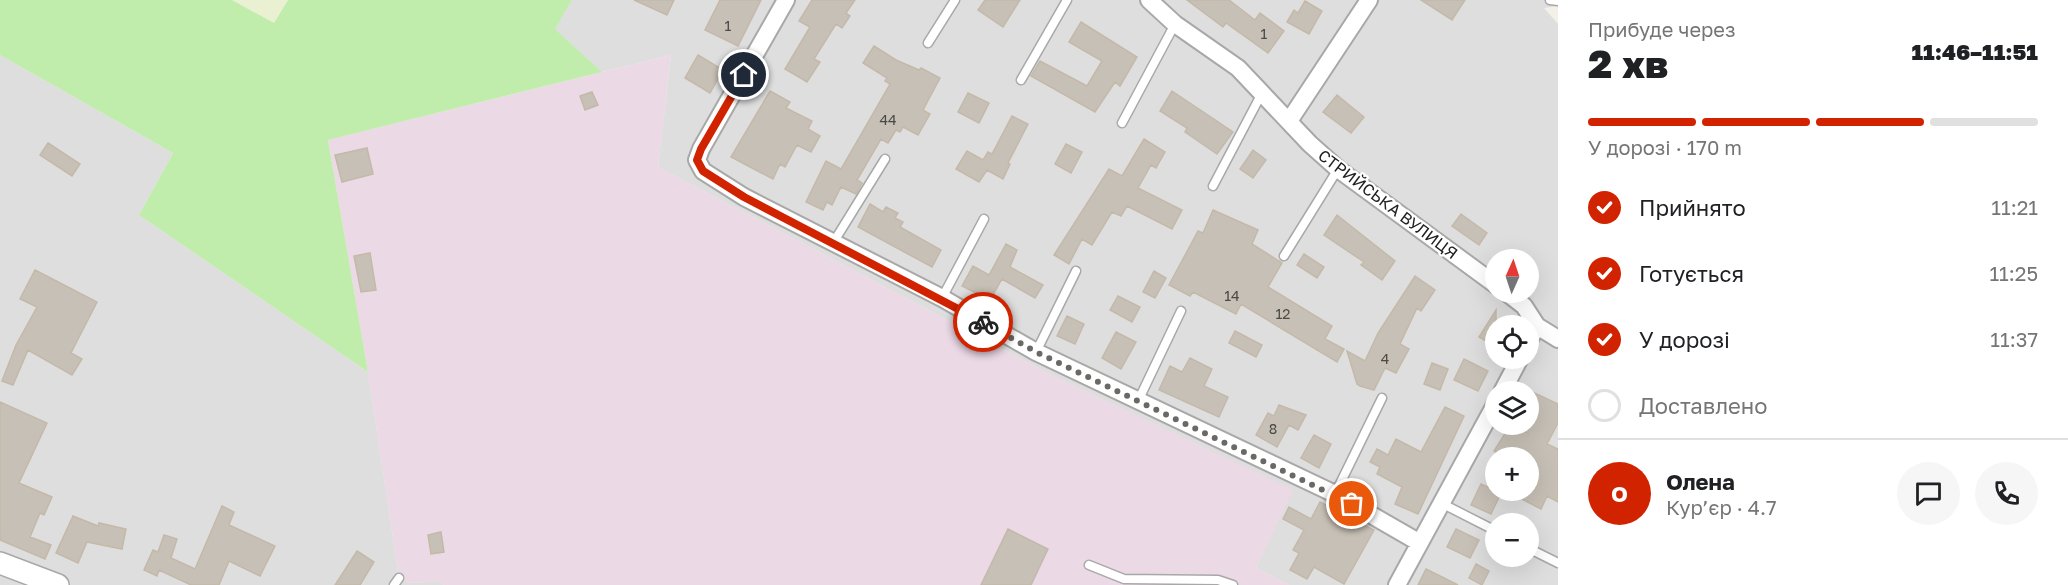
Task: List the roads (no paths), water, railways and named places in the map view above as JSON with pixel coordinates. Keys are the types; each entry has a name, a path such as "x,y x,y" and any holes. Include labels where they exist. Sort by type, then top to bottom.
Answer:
{"street":[{"path":"786,0 697,160 703,171 744,197 942,298 1036,352 1335,494 1420,543"},
{"path":"1289,121 1369,0"},
{"name":"СТРИЙСЬКА ВУЛИЦЯ","path":"1154,1 1175,24 1238,68 1338,169 1485,277"},
{"path":"1520,303 1530,315"},
{"path":"1539,327 1558,339"},
{"path":"1397,585 1485,423"},
{"path":"0,563 58,585"}],"lane":[{"path":"928,43 955,0"},
{"path":"1021,80 1067,0"},
{"path":"1550,0 1558,1"},
{"path":"1122,123 1175,24"},
{"path":"1213,186 1262,93"},
{"path":"833,244 885,159"},
{"path":"1284,256 1338,169"},
{"path":"942,298 984,219"},
{"path":"1036,352 1076,271"},
{"path":"1139,399 1181,311"},
{"path":"1335,494 1382,398"},
{"path":"1441,504 1485,526"},
{"path":"1539,554 1558,563"},
{"path":"1089,565 1124,579 1218,580 1233,585"}]}
